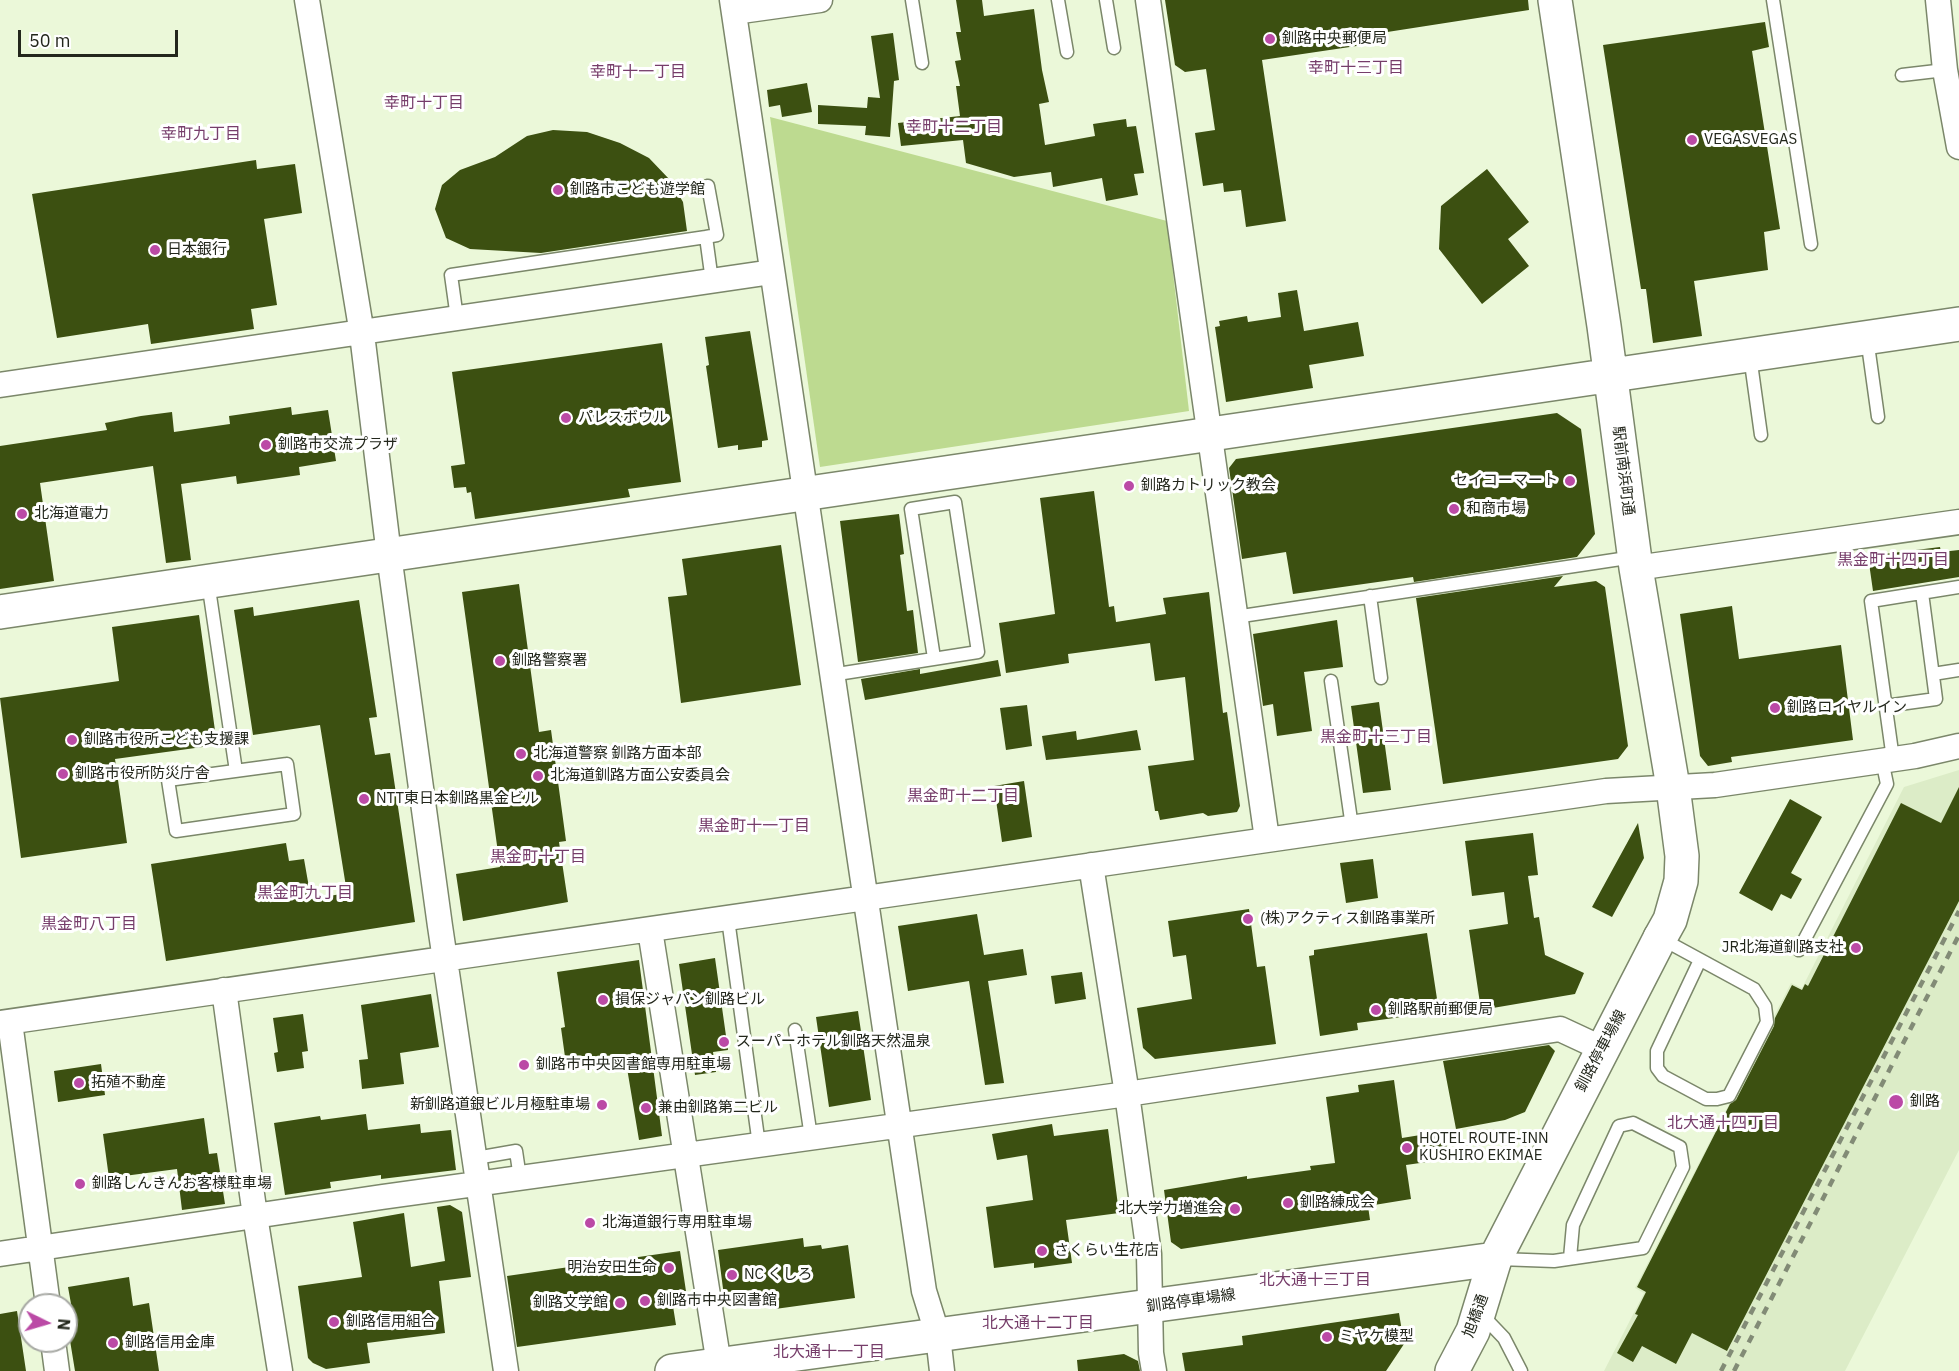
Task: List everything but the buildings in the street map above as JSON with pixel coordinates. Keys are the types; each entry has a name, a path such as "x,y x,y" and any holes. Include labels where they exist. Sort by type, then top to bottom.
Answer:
{"street":[{"path":"307,0 362,334 388,555 506,1371"},
{"path":"820,0 733,6 924,1291 938,1336 942,1371"},
{"path":"1148,0 1267,839"},
{"name":"駅前南浜町通","path":"1555,0 1611,374 1635,562 1673,787 1682,856 1681,881 1670,920 1660,938"},
{"path":"1938,0 1945,70 1959,147"},
{"path":"0,385 362,334 772,272"},
{"path":"0,612 1210,432 1959,324"},
{"path":"1635,562 1959,522"},
{"path":"46,1293 5,1023 866,900 1267,839 1619,789 1715,785 1959,746"},
{"path":"1091,866 1127,1094 1149,1254 1152,1306 1151,1353 1154,1371"},
{"path":"650,930 719,1368"},
{"name":"釧路停車場線","path":"672,1371 719,1368 1495,1259 1660,938"},
{"path":"224,990 255,1216 280,1371"},
{"path":"0,1254 900,1124 1127,1094 1560,1029 1603,1049"},
{"name":"旭橋通","path":"1452,1371 1473,1331 1495,1259"},
{"path":"54,1353 57,1371"}],"lane":[{"path":"912,0 922,63"},
{"path":"1058,0 1067,52"},
{"path":"1106,0 1114,48"},
{"path":"1773,0 1811,244"},
{"path":"1902,75 1945,70"},
{"path":"457,318 451,275 717,235 708,186"},
{"path":"706,237 712,281"},
{"path":"1867,337 1878,417"},
{"path":"1749,355 1761,435"},
{"path":"831,675 978,652 955,502 911,509 934,658"},
{"path":"1235,616 1635,562"},
{"path":"208,582 236,771"},
{"path":"1798,950 1887,784 1885,706 1871,601 1959,587"},
{"path":"1885,706 1936,699 1922,593"},
{"path":"1370,596 1381,678"},
{"path":"1933,674 1959,670"},
{"path":"1331,681 1352,827"},
{"path":"287,764 294,814 176,831 168,780 236,771 287,764"},
{"path":"728,919 759,1145"},
{"path":"1660,938 1754,989 1765,1006 1767,1022 1729,1096 1717,1099 1706,1099 1663,1077 1657,1068 1657,1051 1700,960"},
{"path":"795,1030 812,1137"},
{"path":"1495,1259 1554,1261 1643,1248 1683,1167 1680,1147 1632,1123 1619,1126 1573,1225 1570,1258"},
{"path":"476,1158 516,1151 520,1178"},
{"path":"1479,1312 1504,1338 1521,1371"},
{"path":"1509,1371 1515,1359"}],"shaded area":[{"path":"1959,770 1959,1150 1845,1371 1604,1371 1644,1293 1635,1288 1791,983 1802,988 1904,787"}],"green space":[{"path":"770,117 1167,221 1189,411 820,467"}],"railway":[{"path":"1721,1371 1959,911"},
{"path":"1734,1371 1959,935"}],"place":[{"name":"釧路中央郵便局","path":"1270,39"},
{"name":"VEGASVEGAS","path":"1692,140"},
{"name":"釧路市こども遊学館","path":"558,190"},
{"name":"日本銀行","path":"155,250"},
{"name":"パレスボウル","path":"566,418"},
{"name":"釧路市交流プラザ","path":"266,445"},
{"name":"セイコーマート","path":"1570,481"},
{"name":"釧路カトリック教会","path":"1129,486"},
{"name":"和商市場","path":"1454,509"},
{"name":"北海道電力","path":"22,514"},
{"name":"釧路警察署","path":"500,661"},
{"name":"釧路ロイヤルイン","path":"1775,708"},
{"name":"釧路市役所こども支援課","path":"72,740"},
{"name":"北海道警察 釧路方面本部","path":"521,754"},
{"name":"釧路市役所防災庁舎","path":"63,774"},
{"name":"北海道釧路方面公安委員会","path":"538,776"},
{"name":"NTT東日本釧路黒金ビル","path":"364,799"},
{"name":"(株)アクティス釧路事業所","path":"1248,919"},
{"name":"JR北海道釧路支社","path":"1856,948"},
{"name":"損保ジャパン釧路ビル","path":"603,1000"},
{"name":"釧路駅前郵便局","path":"1376,1010"},
{"name":"スーパーホテル釧路天然温泉","path":"724,1042"},
{"name":"釧路市中央図書館専用駐車場","path":"524,1065"},
{"name":"拓殖不動産","path":"79,1083"},
{"name":"釧路","path":"1896,1102"},
{"name":"新釧路道銀ビル月極駐車場","path":"602,1105"},
{"name":"兼由釧路第二ビル","path":"646,1108"},
{"name":"HOTEL ROUTE-INN KUSHIRO EKIMAE","path":"1407,1148"},
{"name":"釧路しんきんお客様駐車場","path":"80,1184"},
{"name":"釧路練成会","path":"1288,1203"},
{"name":"北大学力増進会","path":"1235,1209"},
{"name":"北海道銀行専用駐車場","path":"590,1223"},
{"name":"さくらい生花店","path":"1042,1251"},
{"name":"明治安田生命","path":"669,1268"},
{"name":"NC くしろ","path":"732,1275"},
{"name":"釧路市中央図書館","path":"645,1301"},
{"name":"釧路文学館","path":"620,1303"},
{"name":"釧路信用組合","path":"334,1322"},
{"name":"ミヤケ模型","path":"1327,1337"},
{"name":"釧路信用金庫","path":"113,1343"}],"district":[{"name":"幸町十三丁目","path":"1356,68"},
{"name":"幸町十一丁目","path":"638,72"},
{"name":"幸町十丁目","path":"424,103"},
{"name":"幸町十二丁目","path":"954,127"},
{"name":"幸町九丁目","path":"201,134"},
{"name":"黒金町十四丁目","path":"1893,560"},
{"name":"黒金町十三丁目","path":"1376,737"},
{"name":"黒金町十二丁目","path":"963,796"},
{"name":"黒金町十一丁目","path":"754,826"},
{"name":"黒金町十丁目","path":"538,857"},
{"name":"黒金町九丁目","path":"305,893"},
{"name":"黒金町八丁目","path":"89,924"},
{"name":"北大通十四丁目","path":"1723,1123"},
{"name":"北大通十三丁目","path":"1315,1280"},
{"name":"北大通十二丁目","path":"1038,1323"},
{"name":"北大通十一丁目","path":"829,1352"}]}
